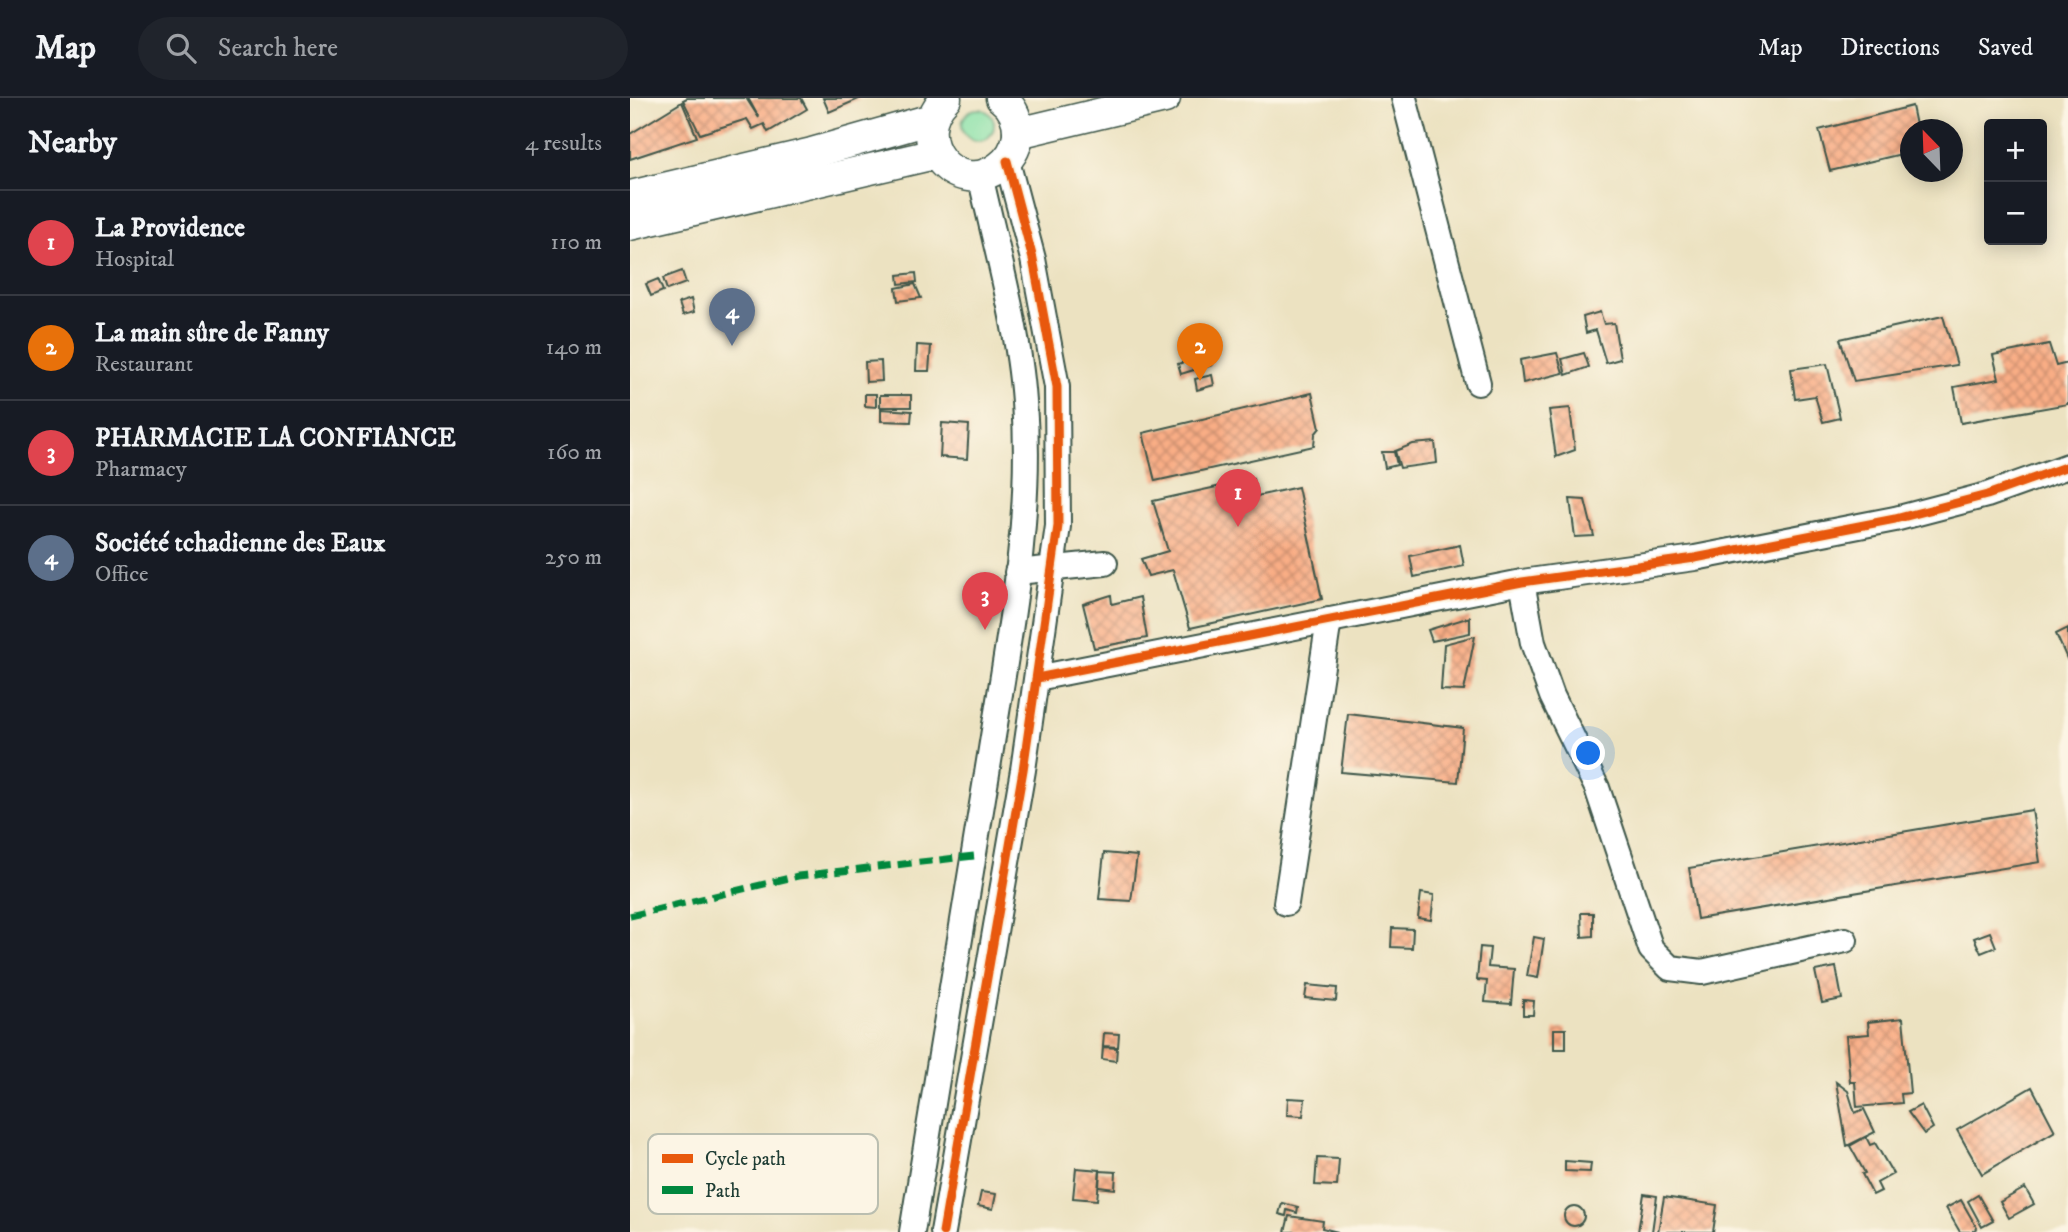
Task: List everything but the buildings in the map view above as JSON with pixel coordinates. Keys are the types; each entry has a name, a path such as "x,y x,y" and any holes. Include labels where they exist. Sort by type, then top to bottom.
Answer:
{"main road":[{"path":"1018,133 1165,98"},
{"path":"939,108 930,131 935,153 941,162 959,173 980,176 994,171 1007,161 1012,153 1018,133 1011,99"},
{"path":"630,196 851,143 939,108"},
{"path":"630,225 935,153"}],"street":[{"path":"1404,98 1478,383"},
{"path":"943,1232 1037,678 1058,526 1057,387 1033,258 1007,161"},
{"path":"912,1232 1001,684 1017,572 1025,481 1024,401 1012,321 980,176"},
{"path":"1037,678 1522,582 1695,558 1895,519 1987,495 2068,466"},
{"path":"1017,572 1105,563"},
{"path":"1522,582 1533,643 1552,696 1597,788 1651,950 1670,968 1702,972 1845,940"},
{"path":"1286,903 1329,620"}],"green space":[{"path":"978,109 989,114 994,125 989,136 978,141 967,136 962,125 967,114"}],"marked path":[{"path":"630,916 798,876 974,856"}],"cycle path":[{"path":"943,1232 1023,770 1058,526 1057,387 1033,259 1007,161"},
{"path":"1037,678 1522,582 1695,558 1895,519 1987,495 2068,466"}],"place":[{"name":"Société tchadienne des Eaux","path":"732,346"},
{"name":"La main sûre de Fanny","path":"1200,381"},
{"name":"La Providence","path":"1238,527"},
{"name":"PHARMACIE LA CONFIANCE","path":"985,630"}]}
